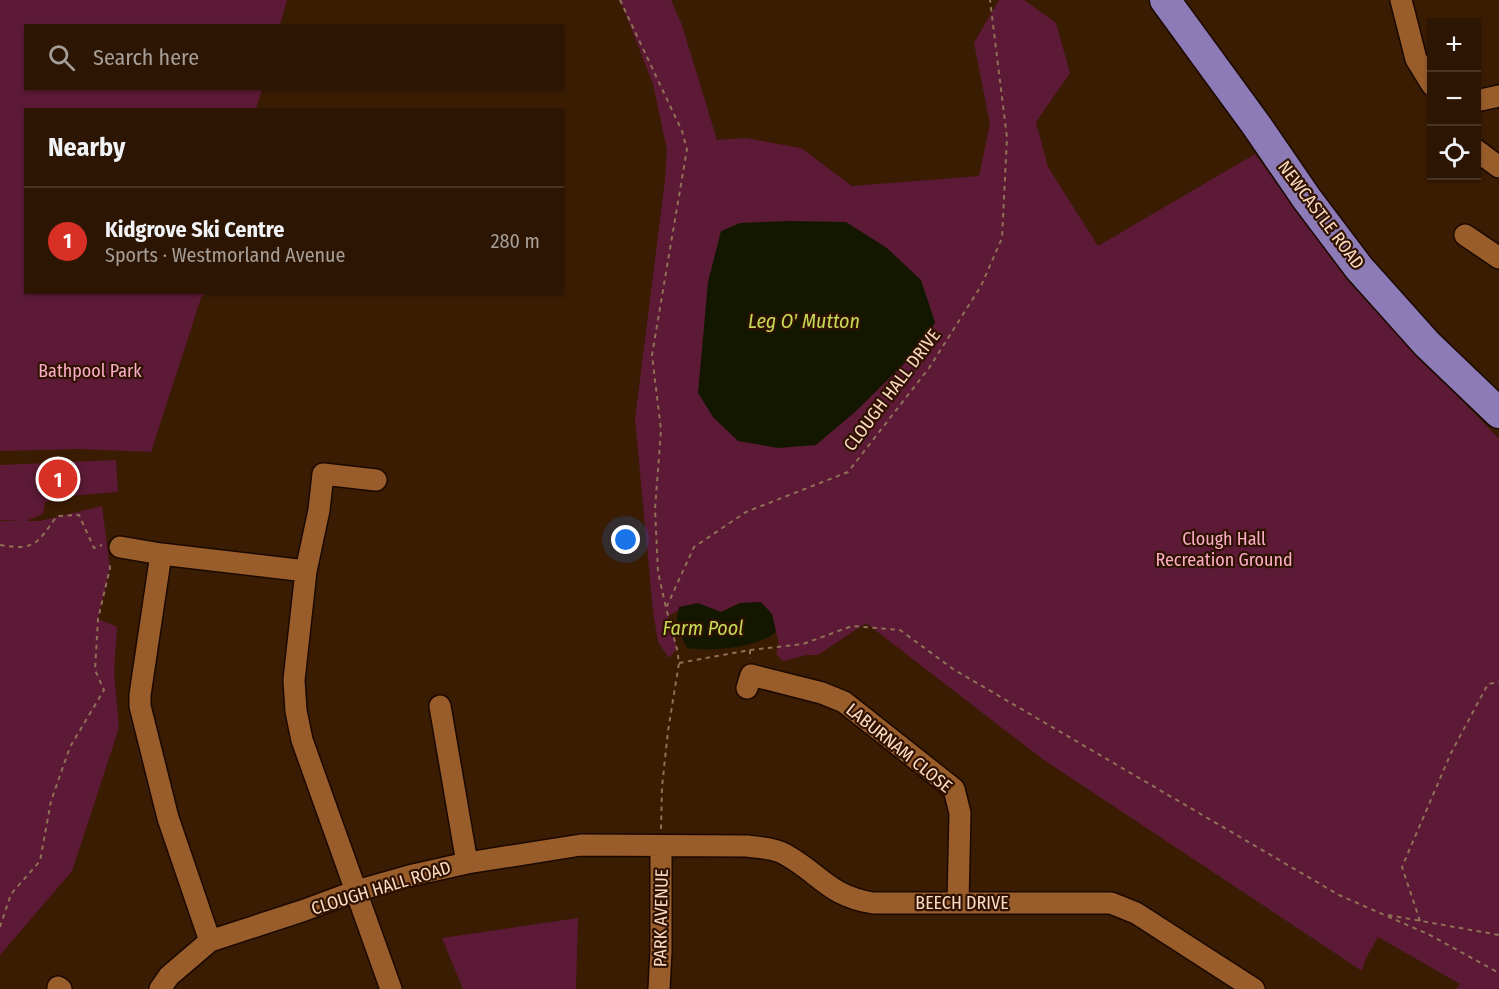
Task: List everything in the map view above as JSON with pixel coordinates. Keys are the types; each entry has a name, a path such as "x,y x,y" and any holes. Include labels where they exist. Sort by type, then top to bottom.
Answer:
{"highway":[{"name":"NEWCASTLE ROAD","path":"1165,0 1359,268 1427,344 1499,413"}],"street":[{"path":"1401,0 1416,59 1427,78"},
{"path":"1481,100 1499,96"},
{"path":"1481,154 1499,167"},
{"path":"1465,235 1499,258"},
{"path":"376,480 323,474 319,510 306,571 294,680 296,711 302,740 391,989"},
{"path":"114,545 161,554 306,571"},
{"path":"161,554 140,706 168,818 210,941"},
{"name":"LABURNAM CLOSE","path":"749,682 822,693 844,702 954,789 960,813 958,902"},
{"path":"441,706 468,863"},
{"name":"CLOUGH HALL ROAD","path":"160,989 169,976 210,941 356,891 468,863 581,844 661,846"},
{"name":"BEECH DRIVE","path":"661,846 747,846 772,849 788,855 836,891 854,900 873,903 1111,903 1124,907 1254,989"},
{"name":"PARK AVENUE","path":"659,989 661,846"}],"path":[{"path":"621,0 682,131 687,149 652,355 661,430 655,509 658,572 678,649 679,663 662,787 661,846"},
{"name":"CLOUGH HALL DRIVE","path":"666,608 694,547 746,512 848,472 928,368 981,286 1002,238 1007,138 990,0"},
{"path":"0,545 22,549 39,540 57,516 68,515 78,515 94,548 114,545 98,619 95,670 104,690 70,747 51,801 40,861 11,894 0,927"},
{"path":"679,663 750,650 803,644 852,626 900,630 953,669 1339,895 1430,935 1499,974"},
{"path":"749,682 750,650"},
{"path":"1420,921 1402,867 1451,753 1488,684 1499,682"},
{"path":"1382,914 1499,935"}],"green space":[{"name":"Bathpool Park","path":"0,0 287,0 280,24 24,24 24,90 262,90 256,108 24,108 24,294 204,294 151,452 79,449 0,451"},
{"name":"Clough Hall Recreation Ground","path":"620,0 671,0 682,25 717,140 746,138 801,148 852,186 979,176 990,124 974,43 999,0 1024,0 1056,23 1070,73 1036,122 1048,167 1098,246 1255,154 1348,281 1499,439 1499,989 1456,989 1460,984 1378,937 1365,960 1362,971 1041,758 866,623 818,655 807,655 783,661 776,654 779,644 772,614 740,603 721,612 705,606 688,606 668,616 677,649 669,658 658,642 653,611 635,419 667,150 653,84"},
{"path":"116,460 118,492 67,496 45,502 43,514 26,521 40,521 102,506 110,568 98,619 117,627 114,672 119,728 72,871 0,955 0,521 22,521 0,520 0,465"},
{"path":"578,918 576,989 463,989 442,938"}],"water":[{"name":"Leg O' Mutton","path":"846,222 887,248 921,280 935,322 924,344 855,412 816,445 778,448 738,441 713,417 698,393 708,282 721,231 740,223"},
{"name":"Farm Pool","path":"761,602 772,614 776,632 746,645 721,649 687,648 676,625 679,607 698,603 721,612 740,603"}],"place":[{"name":"Kidgrove Ski Centre","path":"58,479"}]}
